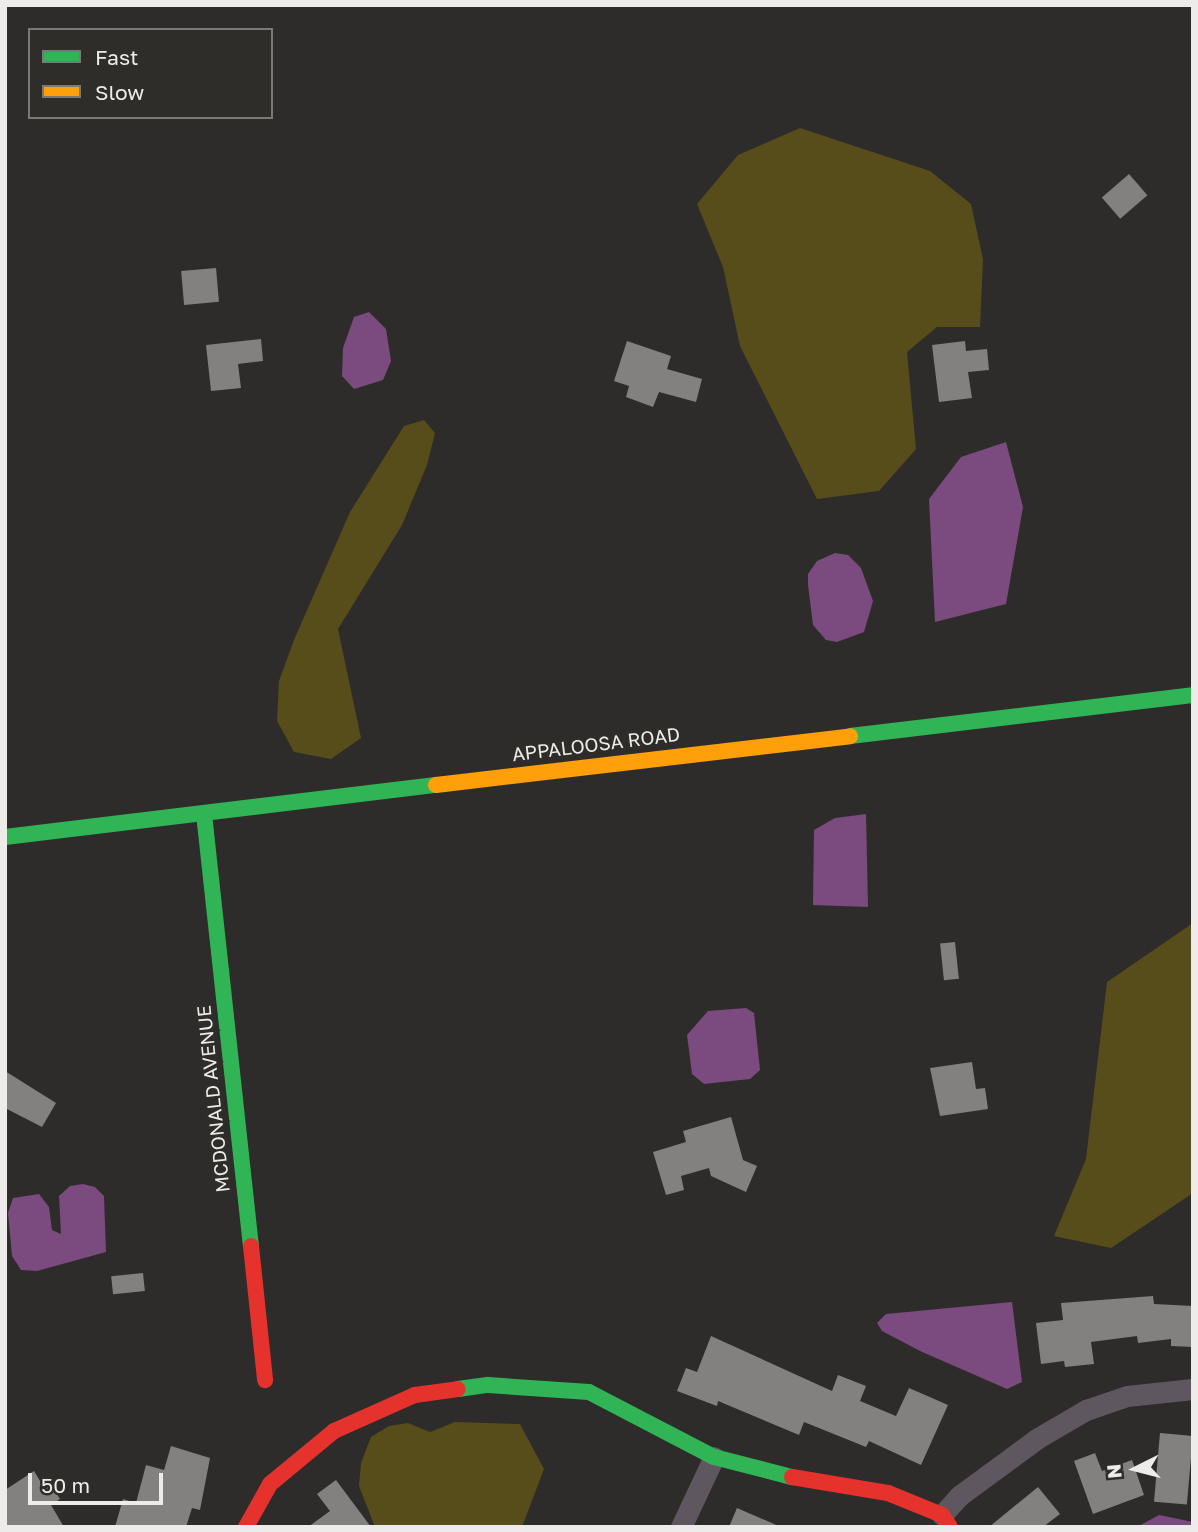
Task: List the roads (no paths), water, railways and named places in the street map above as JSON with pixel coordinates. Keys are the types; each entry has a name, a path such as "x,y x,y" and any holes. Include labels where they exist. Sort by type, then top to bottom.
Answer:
{"street":[{"name":"APPALOOSA ROAD","path":"5,837 1193,695"},
{"name":"MCDONALD AVENUE","path":"204,814 265,1380"},
{"path":"246,1527 270,1484 334,1431 415,1395 488,1385 589,1392 714,1457 792,1477 888,1493 946,1521 959,1496 1038,1438 1086,1410 1127,1396 1193,1389"},
{"path":"681,1527 714,1457"}]}
